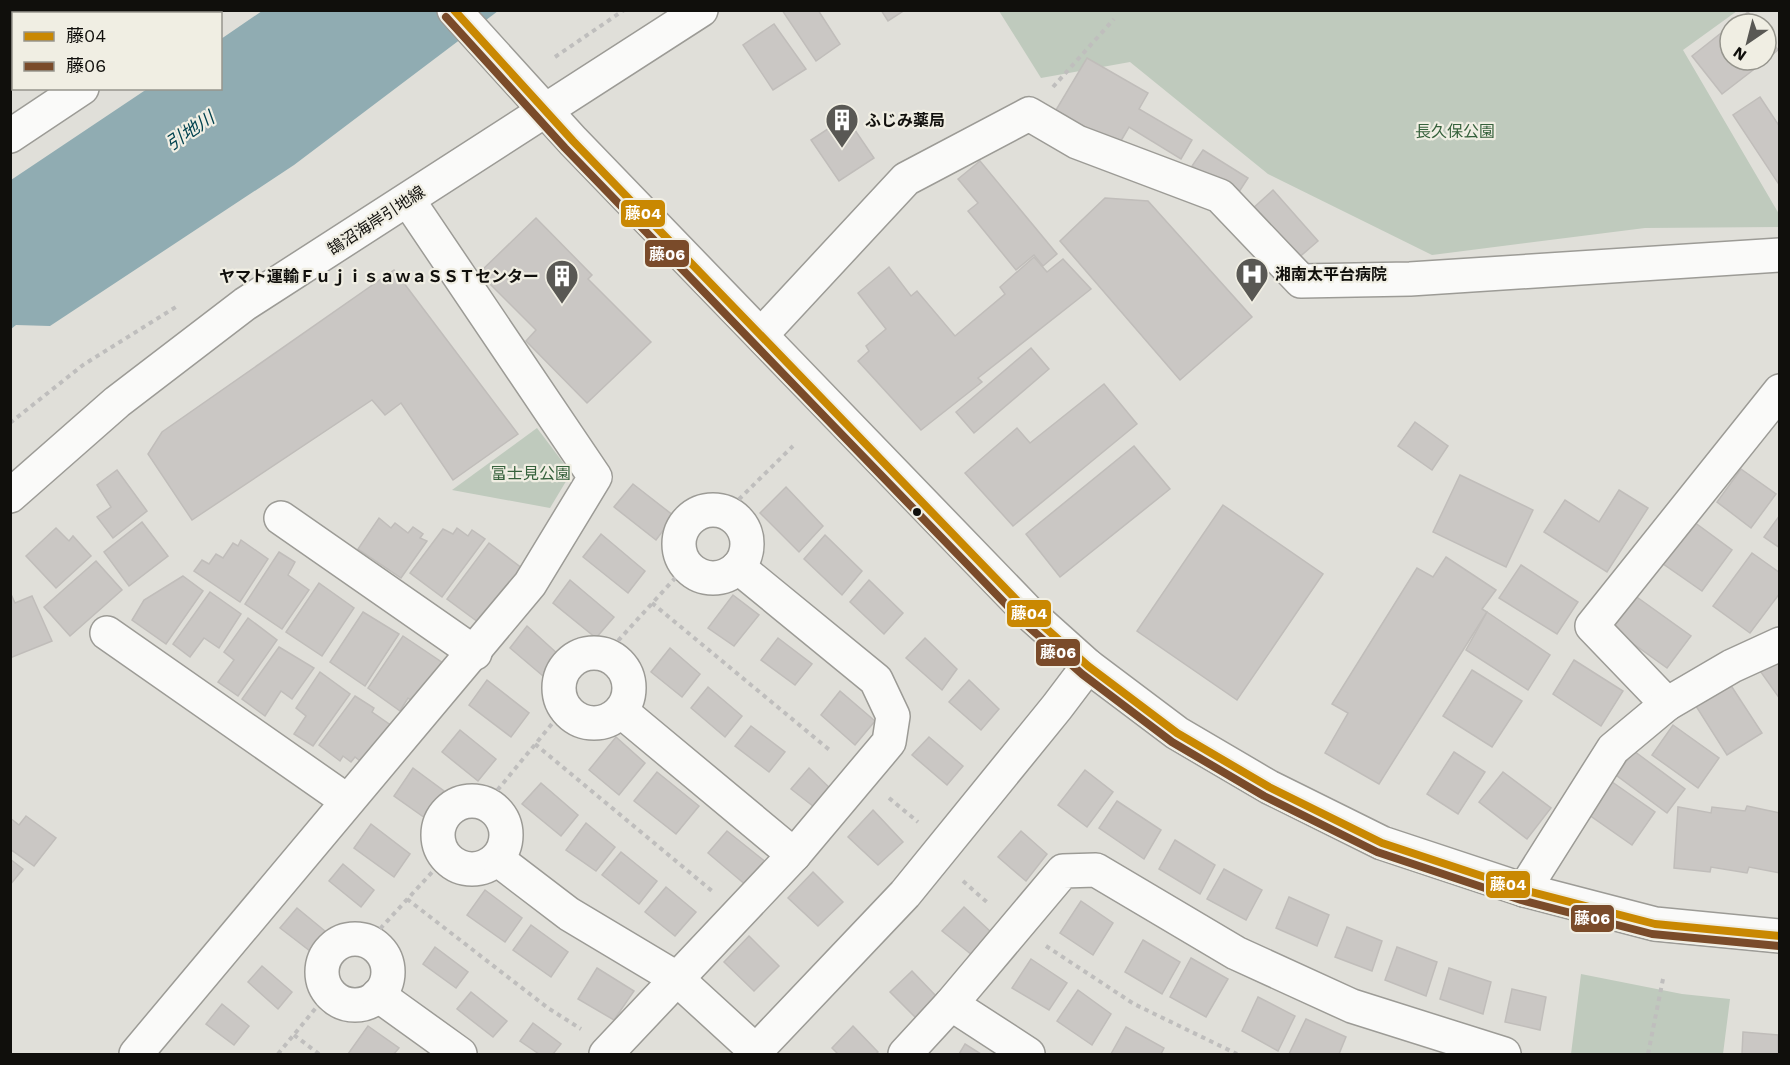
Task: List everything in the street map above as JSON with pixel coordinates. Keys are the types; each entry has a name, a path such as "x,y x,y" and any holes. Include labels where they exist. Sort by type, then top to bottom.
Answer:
{"street":[{"path":"454,10 546,111 1030,614 1088,666 1177,733 1269,787 1382,843 1524,891 1655,924 1779,936"},
{"name":"鵠沼海岸引地線","path":"10,496 117,402 246,304 700,10"},
{"path":"10,136 79,90"},
{"path":"761,335 906,179 1029,114 1077,142 1220,196 1301,281 1410,279 1779,255"},
{"path":"136,1054 346,800 475,653 530,584 595,477 408,200"},
{"path":"1667,704 1592,626 1779,391"},
{"path":"704,510 726,512 742,526 747,547 738,567 729,574 718,577 696,573 687,565 679,544 686,522 704,510"},
{"path":"280,518 475,653"},
{"path":"608,1051 795,855 889,742 893,716 876,680 738,567"},
{"path":"107,633 346,800"},
{"path":"1524,891 1613,750 1667,704 1731,666 1779,644"},
{"path":"584,654 606,654 616,661 628,679 629,690 621,711 611,719 588,723 577,719 565,708 558,690 565,667 584,654"},
{"path":"497,859 569,914 676,978 756,1054 904,894 1058,707 1088,666"},
{"path":"621,711 795,855"},
{"path":"464,802 486,804 502,818 506,829 504,850 497,859 477,870 454,864 446,857 438,835 440,824 446,813 464,802"},
{"path":"904,1054 951,1004 1063,871 1096,870 1236,953 1352,1006 1444,1046 1504,1054"},
{"path":"346,939 368,942 377,947 387,965 387,976 378,995 369,1002 347,1004 329,992 322,972 328,951 346,939"},
{"path":"378,995 460,1054"},
{"path":"951,1004 1028,1054"}],"path":[{"path":"555,57 624,10"},
{"path":"1029,114 1114,19"},
{"path":"726,512 793,446"},
{"path":"606,654 687,565"},
{"path":"652,603 923,826"},
{"path":"486,804 565,708"},
{"path":"535,744 740,914"},
{"path":"368,942 446,857"},
{"path":"958,877 1017,927 1134,1004 1237,1054"},
{"path":"407,899 548,1008 608,1051"},
{"path":"1648,1054 1663,979"},
{"path":"279,1054 329,992"},
{"path":"294,1035 319,1054"}],"green space":[{"name":"長久保公園","path":"999,11 1737,11 1718,12 1718,25 1683,50 1779,214 1779,227 1645,228 1432,255 1268,174 1130,62 1041,78"},
{"name":"富士見公園","path":"537,428 571,473 550,508 452,490"},
{"path":"1581,974 1682,994 1730,999 1723,1054 1571,1054"}],"water":[{"name":"引地川","path":"262,11 498,11 294,165 50,326 16,325 11,329 11,180 146,90 222,90 222,38"}],"building":[{"path":"21,10 61,10 62,12 22,12"},
{"path":"782,10 818,10 840,44 816,61"},
{"path":"881,10 905,10 888,21"},
{"path":"12,20 12,70 10,68 10,21"},
{"path":"774,24 806,69 773,90 743,45"},
{"path":"1718,35 1718,72 1750,72 1722,94 1692,56"},
{"path":"1087,58 1148,93 1139,109 1192,140 1181,159 1129,127 1118,146 1056,110"},
{"path":"1760,97 1780,127 1780,186 1733,115"},
{"name":"ふじみ薬局","path":"846,117 874,158 839,181 811,140"},
{"path":"1203,150 1248,178 1237,195 1192,166"},
{"path":"980,161 1057,254 1043,266 1034,255 1016,270 968,211 978,203 958,179"},
{"path":"1273,190 1318,241 1296,260 1251,210"},
{"path":"1105,198 1148,201 1252,317 1180,380 1060,241"},
{"name":"ヤマト運輸ＦｕｊｉｓａｗａＳＳＴセンター","path":"536,218 592,275 588,279 651,342 587,403 526,341 536,330 479,273"},
{"path":"1034,257 1047,272 1063,259 1091,289 978,378 982,382 921,430 858,361 869,351 866,346 886,329 858,293 889,267 911,296 917,291 955,336 1005,294 1000,287"},
{"path":"394,270 518,434 453,480 401,403 385,415 372,400 192,520 148,454 162,432"},
{"path":"1031,348 1049,369 974,433 956,412"},
{"path":"1104,384 1137,424 1013,526 965,473 1017,428 1030,443"},
{"path":"1415,422 1448,446 1432,470 1398,446"},
{"path":"1134,446 1170,489 1060,577 1026,534"},
{"path":"1741,469 1776,494 1751,528 1717,502"},
{"path":"117,470 147,511 113,538 97,517 111,507 97,485"},
{"path":"1460,475 1533,510 1506,567 1433,532"},
{"path":"633,484 674,516 656,540 614,507"},
{"path":"786,487 823,526 799,552 760,513"},
{"path":"1619,490 1648,508 1607,572 1544,532 1565,500 1599,522"},
{"path":"1223,505 1323,574 1237,700 1137,631"},
{"path":"1780,515 1780,548 1764,537"},
{"path":"379,518 391,528 395,523 408,533 413,527 423,534 420,538 427,541 401,578 358,549"},
{"path":"1690,519 1732,550 1702,591 1659,561"},
{"path":"142,522 168,556 129,586 104,552"},
{"path":"56,528 69,541 73,536 91,556 56,588 26,556"},
{"path":"457,528 468,536 472,530 485,539 442,597 410,573 443,529 453,534"},
{"path":"601,534 645,571 628,593 583,557"},
{"path":"825,535 862,571 842,595 804,559"},
{"path":"241,540 268,559 240,602 194,571 202,560 209,564 216,554 223,558 233,543 238,546"},
{"path":"489,543 523,569 482,625 447,599"},
{"path":"279,552 295,562 288,575 309,590 282,629 245,604"},
{"path":"1752,553 1780,573 1780,593 1750,633 1713,606"},
{"path":"1446,557 1496,590 1482,609 1487,612 1379,784 1325,753 1348,713 1332,704 1417,568 1433,577"},
{"path":"96,561 122,590 70,636 44,607"},
{"path":"1521,565 1578,602 1557,634 1499,598"},
{"path":"183,576 203,591 166,644 132,620 144,600"},
{"path":"570,580 614,617 596,638 553,603"},
{"path":"869,580 903,613 884,634 850,602"},
{"path":"319,583 354,608 322,656 286,632"},
{"path":"10,592 15,603 32,596 52,641 10,658"},
{"path":"210,592 241,614 219,648 204,638 190,657 173,644"},
{"path":"733,595 759,615 734,646 708,628"},
{"path":"1634,595 1691,636 1667,668 1610,627"},
{"path":"363,612 399,634 365,686 330,662"},
{"path":"1487,612 1550,655 1528,690 1466,650"},
{"path":"248,618 277,640 238,696 218,682 234,660 224,652"},
{"path":"527,626 559,655 543,676 510,648"},
{"path":"403,636 443,663 415,703 408,698 400,711 368,688"},
{"path":"778,638 812,664 795,685 761,660"},
{"path":"925,638 957,669 942,690 906,658"},
{"path":"279,647 314,668 292,699 281,691 265,716 242,699"},
{"path":"670,648 700,674 682,697 651,672"},
{"path":"1780,653 1780,699 1758,668"},
{"path":"1574,660 1623,691 1601,726 1553,694"},
{"path":"1472,670 1522,701 1492,747 1443,716"},
{"path":"320,672 350,694 313,746 294,734 306,716 296,708"},
{"path":"487,680 529,713 511,737 469,705"},
{"path":"969,680 999,709 981,730 949,702"},
{"path":"1728,681 1762,733 1727,755 1694,703"},
{"path":"708,687 742,716 725,737 691,708"},
{"path":"840,691 875,721 855,745 821,715"},
{"path":"355,696 374,708 372,712 392,726 364,764 355,757 351,762 343,756 340,761 319,745"},
{"path":"1673,725 1719,758 1698,788 1652,755"},
{"path":"751,726 785,752 769,772 735,746"},
{"path":"460,730 496,759 478,781 442,752"},
{"path":"616,737 645,763 619,795 589,770"},
{"path":"929,737 963,766 947,785 912,755"},
{"path":"1634,751 1685,789 1667,813 1616,775"},
{"path":"1454,752 1485,772 1458,814 1427,794"},
{"path":"413,768 444,791 425,818 394,796"},
{"path":"809,768 833,791 818,810 791,789"},
{"path":"1085,770 1113,792 1087,827 1058,805"},
{"path":"657,772 699,806 676,834 634,801"},
{"path":"1503,772 1551,808 1527,839 1479,802"},
{"path":"1605,777 1655,812 1632,845 1582,810"},
{"path":"541,783 578,815 561,836 522,804"},
{"path":"1117,801 1161,830 1144,859 1099,828"},
{"path":"1747,806 1780,813 1780,873 1749,867 1747,873 1711,867 1710,872 1674,868 1678,807 1711,813 1712,807 1745,811"},
{"path":"873,810 903,842 878,865 848,837"},
{"path":"26,816 56,838 34,866 10,849 10,818 19,825"},
{"path":"586,823 615,847 596,871 566,850"},
{"path":"371,824 410,854 394,877 354,848"},
{"path":"727,831 767,863 747,886 708,853"},
{"path":"1021,831 1047,854 1026,881 998,857"},
{"path":"1175,840 1215,865 1200,894 1159,869"},
{"path":"621,852 657,881 639,904 602,875"},
{"path":"10,859 23,869 10,885"},
{"path":"343,864 374,890 361,907 329,881"},
{"path":"1224,869 1262,890 1246,920 1207,899"},
{"path":"813,872 843,902 818,926 788,898"},
{"path":"666,887 696,912 675,936 645,912"},
{"path":"485,890 522,918 505,942 467,915"},
{"path":"1289,897 1329,915 1317,946 1276,928"},
{"path":"1081,901 1113,923 1093,955 1060,933"},
{"path":"964,907 991,932 972,955 942,931"},
{"path":"297,908 325,931 310,951 280,928"},
{"path":"531,925 568,952 551,977 513,950"},
{"path":"1347,927 1382,941 1372,971 1335,957"},
{"path":"749,936 779,966 754,991 724,962"},
{"path":"1143,940 1180,962 1162,994 1125,972"},
{"path":"435,947 468,972 456,988 423,964"},
{"path":"1397,947 1437,962 1426,996 1385,980"},
{"path":"1191,958 1228,979 1206,1017 1170,997"},
{"path":"1031,959 1067,983 1049,1010 1012,988"},
{"path":"262,966 292,992 278,1009 248,982"},
{"path":"597,968 634,991 614,1020 578,999"},
{"path":"1449,968 1491,982 1483,1014 1440,999"},
{"path":"912,971 937,997 916,1018 890,992"},
{"path":"1512,989 1546,997 1540,1030 1505,1022"},
{"path":"1078,990 1111,1014 1092,1045 1057,1021"},
{"path":"471,992 507,1021 493,1037 457,1009"},
{"path":"1258,997 1295,1016 1278,1051 1242,1031"},
{"path":"222,1004 249,1026 234,1045 206,1024"},
{"path":"1306,1019 1346,1037 1339,1054 1289,1054"},
{"path":"533,1023 561,1044 553,1054 539,1054 520,1041"},
{"path":"368,1026 399,1048 394,1054 348,1054"},
{"path":"853,1026 878,1052 876,1054 838,1054 832,1048"},
{"path":"1126,1027 1164,1048 1161,1054 1111,1054"},
{"path":"1743,1032 1778,1035 1778,1054 1742,1054"},
{"path":"965,1044 981,1054 959,1054"}],"transit line":[{"name":"藤04","path":"454,10 573,141 1030,614 1088,666 1177,733 1269,787 1382,843 1524,890 1655,924 1780,936"},
{"name":"藤06","path":"446,17 565,148 1022,621 1082,674 1172,742 1264,796 1377,852 1521,900 1652,934 1779,946"}],"place":[{"name":"ふじみ薬局","path":"842,149"},
{"name":"湘南太平台病院","path":"1252,303"},
{"name":"ヤマト運輸ＦｕｊｉｓａｗａＳＳＴセンター","path":"562,305"}]}
